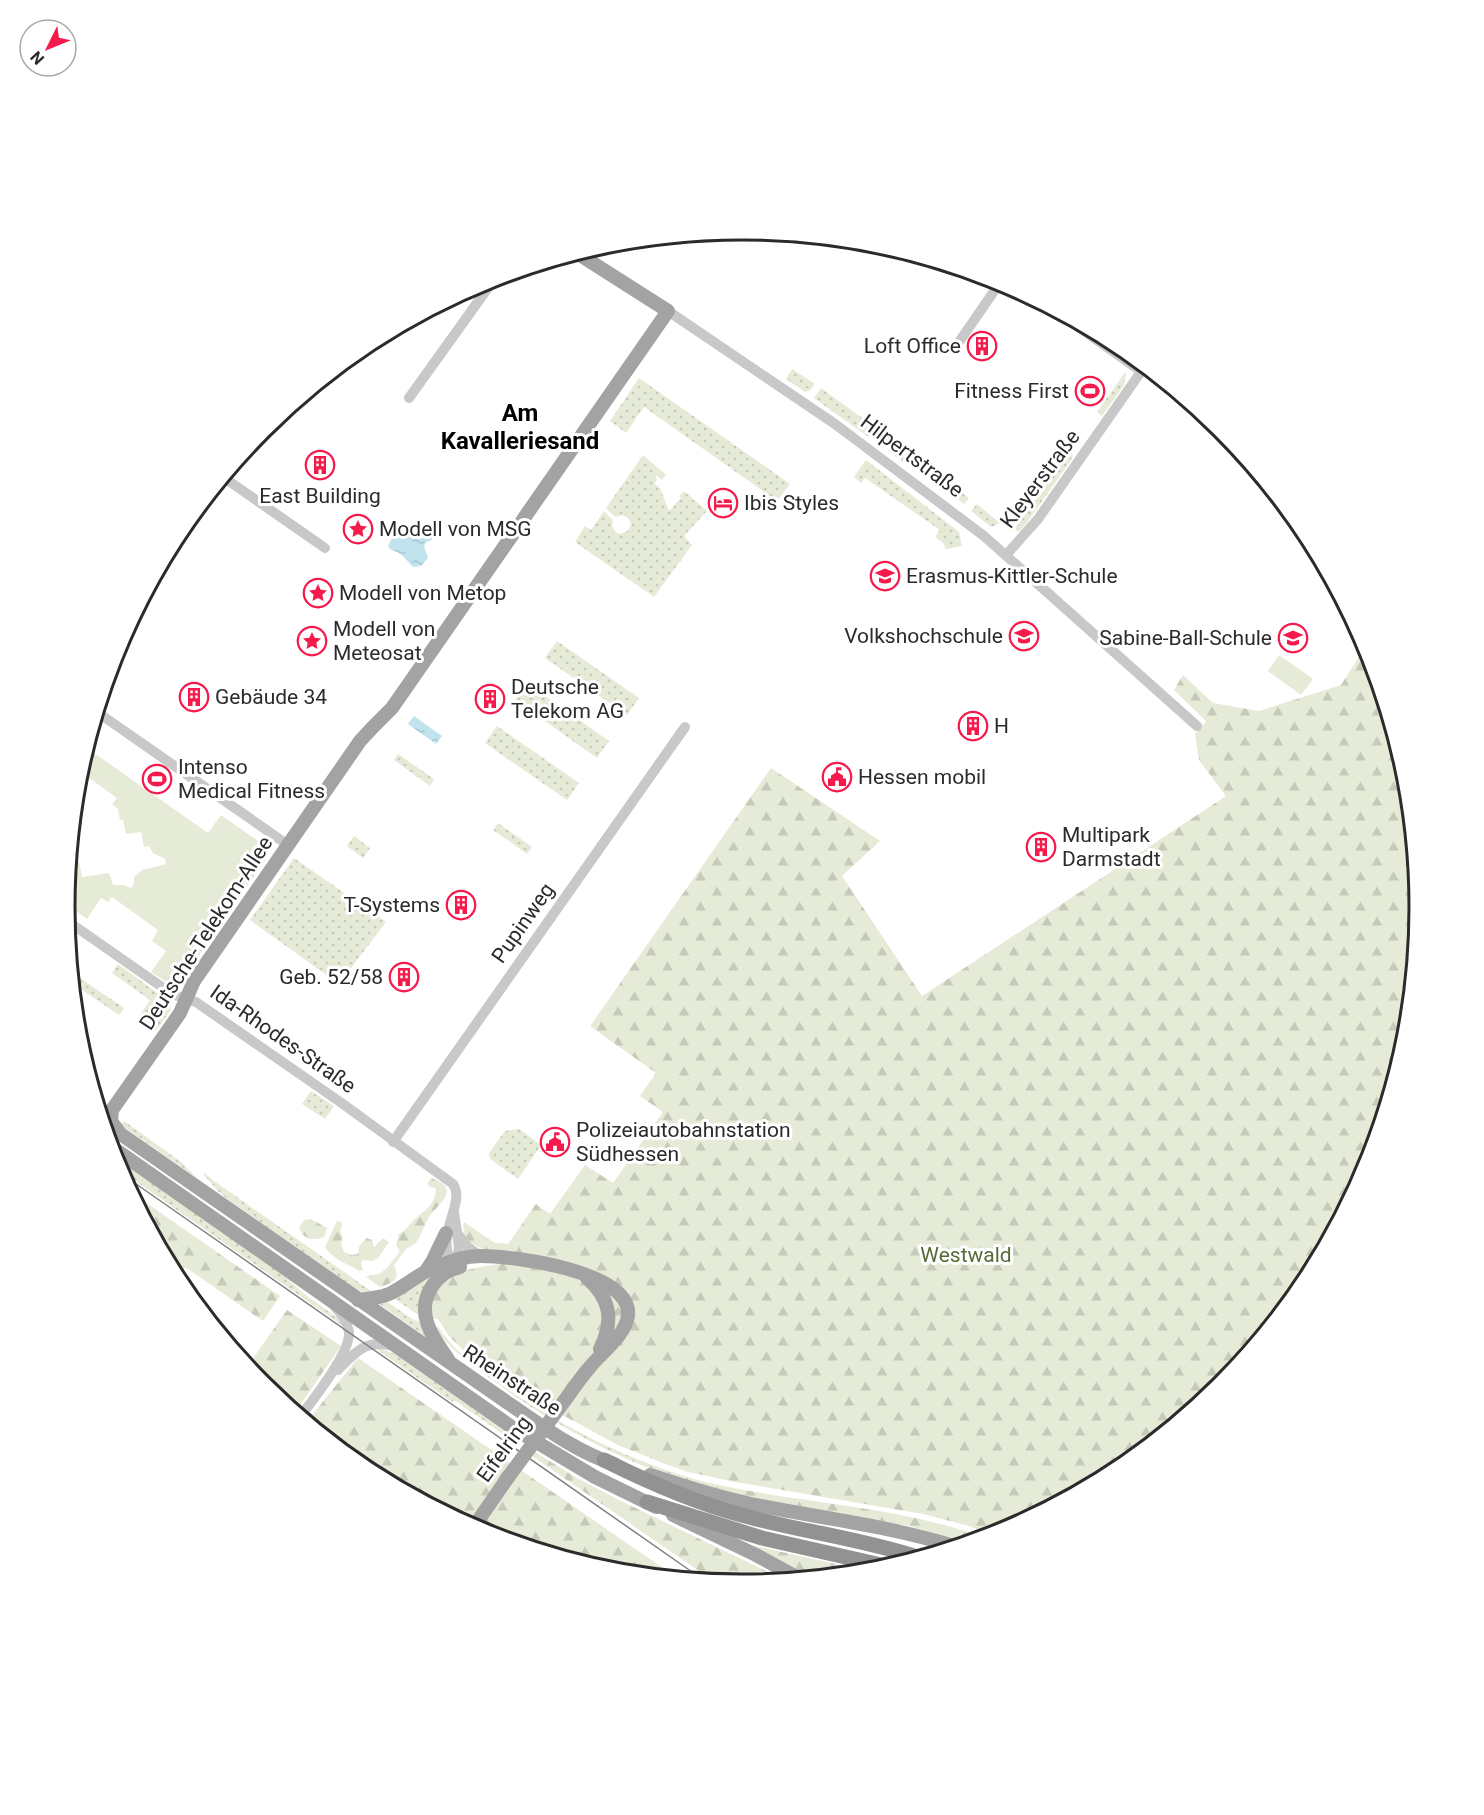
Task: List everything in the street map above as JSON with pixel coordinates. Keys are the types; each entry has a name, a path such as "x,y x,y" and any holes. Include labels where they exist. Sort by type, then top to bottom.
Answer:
{"highway":[{"path":"604,1460 653,1485 713,1507 907,1554"},
{"path":"647,1502 762,1538 870,1562"}],"main road":[{"name":"Hilpertstraße","path":"586,259 668,311"},
{"name":"Deutsche-Telekom-Allee","path":"118,1132 111,1121 112,1110 180,1013 194,981 364,736 392,708 668,311"},
{"name":"Rheinstraße","path":"112,1128 454,1367 541,1425 604,1460 686,1487 750,1504 825,1516 943,1543"},
{"name":"Rheinstraße","path":"123,1155 513,1428 595,1477 789,1573"},
{"path":"425,1272 452,1233"},
{"name":"Eifelring","path":"454,1263 480,1256 555,1266 578,1272 613,1287 623,1297 628,1308 628,1316 622,1330 568,1396 478,1520"},
{"name":"Eifelring","path":"454,1263 516,1259"},
{"path":"358,1300 387,1294 425,1272 454,1263"},
{"path":"454,1263 434,1283 426,1298 425,1310 431,1333 454,1367"},
{"name":"Eifelring","path":"578,1272 596,1287 608,1307 608,1330 591,1366"}],"street":[{"path":"957,345 995,290"},
{"path":"409,398 485,292"},
{"name":"Hilpertstraße","path":"668,311 850,435 984,536 1197,726"},
{"name":"Kleyerstraße","path":"1006,555 1042,514 1140,373"},
{"path":"230,482 325,548"},
{"path":"103,716 288,845"},
{"name":"Pupinweg","path":"393,1142 685,727"},
{"name":"Ida-Rhodes-Straße","path":"75,927 172,994 196,1002 357,1114 393,1142"},
{"path":"393,1142 453,1184 456,1192 452,1233 446,1251 454,1263"},
{"path":"452,1233 480,1256"},
{"path":"304,1411 347,1347 349,1339 344,1318 330,1300"},
{"path":"321,1388 350,1357 362,1348 382,1343 399,1347"}],"green space":[{"path":"792,369 815,384 810,390 805,392 786,379"},
{"path":"1126,371 1124,385 1102,416 1097,412"},
{"path":"639,378 790,484 777,501 644,407 626,433 610,421"},
{"path":"821,388 876,428 870,436 814,398"},
{"path":"895,442 914,455 907,465 888,451"},
{"path":"1069,451 1073,455 1071,460 1018,532 1015,529"},
{"path":"643,455 666,475 662,480 655,474 657,480 654,483 660,488 669,511 684,491 707,511 684,536 692,545 654,597 575,542 585,526 591,530 604,511 613,520 612,526 615,532 621,534 629,530 631,523 628,518 622,515 615,517 606,508"},
{"path":"866,460 959,532 962,546 946,549 943,543 935,537 940,530 865,478 861,483 854,477"},
{"path":"940,475 969,498 964,504 935,482"},
{"path":"977,504 1000,523 991,527 971,511"},
{"path":"557,641 639,698 627,715 545,658"},
{"path":"1279,655 1313,679 1301,695 1268,671"},
{"name":"Westwald","path":"1360,656 1374,693 1396,777 1408,864 1408,951 1403,995 1396,1038 1374,1122 1340,1203 1320,1241 1271,1314 1214,1379 1182,1409 1113,1462 1037,1506 980,1530 923,1514 688,1472 618,1445 542,1404 465,1352 449,1336 438,1319 431,1318 432,1302 437,1290 445,1281 469,1270 511,1263 468,1240 464,1233 464,1222 495,1243 508,1244 536,1204 550,1214 585,1165 613,1183 663,1112 640,1096 656,1073 590,1026 771,768 880,841 842,876 922,996 1226,796 1199,760 1195,734 1206,721 1174,690 1183,675 1213,703 1259,711 1341,685"},
{"path":"527,683 609,741 597,758 515,700"},
{"path":"497,726 579,783 567,800 485,743"},
{"path":"94,754 208,833 221,815 269,851 267,858 178,985 171,985 151,972 166,951 152,941 158,930 112,897 108,902 101,898 87,919 75,910 76,865 79,861 82,877 109,873 113,885 124,885 131,888 134,884 134,877 142,870 166,864 165,859 153,853 149,846 144,847 141,832 126,834 118,809 112,804 117,798 88,777"},
{"path":"398,754 434,779 430,786 394,760"},
{"path":"498,823 532,847 527,854 493,830"},
{"path":"354,836 370,848 363,858 347,846"},
{"path":"294,858 386,922 339,984 250,920"},
{"path":"118,964 171,1003 170,1011 156,1031 142,1021 144,1018 140,1015 150,1000 112,973"},
{"path":"79,977 124,1008 119,1015 80,989"},
{"path":"311,1091 334,1106 325,1119 302,1104"},
{"path":"124,1121 181,1162 196,1177 121,1125"},
{"path":"519,1129 541,1145 518,1179 490,1159 489,1153 505,1131"},
{"path":"127,1165 284,1276 339,1319 343,1326 133,1179"},
{"path":"204,1173 374,1293 365,1293 353,1288 226,1198"},
{"path":"431,1178 445,1187 447,1191 445,1196 429,1217 416,1243 406,1249 394,1265 397,1274 394,1280 380,1287 366,1277 380,1273 388,1267 400,1251 396,1245 399,1234 432,1204 436,1188 427,1184"},
{"path":"143,1200 280,1296 263,1321 185,1267 182,1271"},
{"path":"311,1219 327,1228 324,1237 316,1239 303,1235 299,1228 304,1220"},
{"path":"337,1221 341,1222 342,1226 340,1231 343,1237 341,1243 344,1252 351,1255 358,1254 359,1247 366,1238 372,1240 374,1247 383,1238 389,1242 378,1258 373,1261 363,1260 361,1263 363,1270 359,1271 336,1258 325,1247"},
{"path":"435,1271 420,1316 392,1297"},
{"path":"384,1300 414,1320 423,1323 429,1339 375,1301"},
{"path":"287,1310 341,1346 299,1406 252,1359"},
{"path":"433,1326 438,1327 459,1352 476,1366 550,1416 623,1453 701,1481 700,1487 618,1455 542,1414 469,1362 446,1342"},
{"path":"375,1348 397,1355 520,1442 516,1447 507,1441 507,1437"},
{"path":"358,1358 666,1570 612,1562 569,1552 487,1524 447,1506 371,1462 311,1416"},
{"path":"535,1452 619,1500 771,1573 702,1573 532,1456"},
{"path":"701,1481 736,1489 880,1511 971,1533 955,1539 909,1526 807,1509 700,1487"},
{"path":"751,1545 846,1566 800,1572"}],"water":[{"path":"426,526 431,527 436,535 424,546 428,558 421,566 413,567 401,554 388,546 393,536"},
{"path":"414,716 442,736 436,744 408,724"}],"tram line":[{"path":"135,1183 693,1573"}],"place":[{"name":"Loft Office","path":"982,346"},
{"name":"Fitness First","path":"1090,391"},
{"name":"East Building","path":"320,465"},
{"name":"Ibis Styles","path":"723,503"},
{"name":"Modell von MSG","path":"358,529"},
{"name":"Erasmus-Kittler-Schule","path":"885,576"},
{"name":"Modell von Metop","path":"318,593"},
{"name":"Volkshochschule","path":"1024,636"},
{"name":"Sabine-Ball-Schule","path":"1293,638"},
{"name":"Modell von Meteosat","path":"312,641"},
{"name":"Gebäude 34","path":"194,697"},
{"name":"Deutsche Telekom AG","path":"490,699"},
{"name":"H","path":"973,726"},
{"name":"Hessen mobil","path":"837,777"},
{"name":"Intenso Medical Fitness","path":"157,779"},
{"name":"Multipark Darmstadt","path":"1041,847"},
{"name":"T-Systems","path":"461,905"},
{"name":"Geb. 52/58","path":"404,977"},
{"name":"Polizeiautobahnstation Südhessen","path":"555,1142"}],"district":[{"name":"Am Kavalleriesand","path":"520,427"}]}
